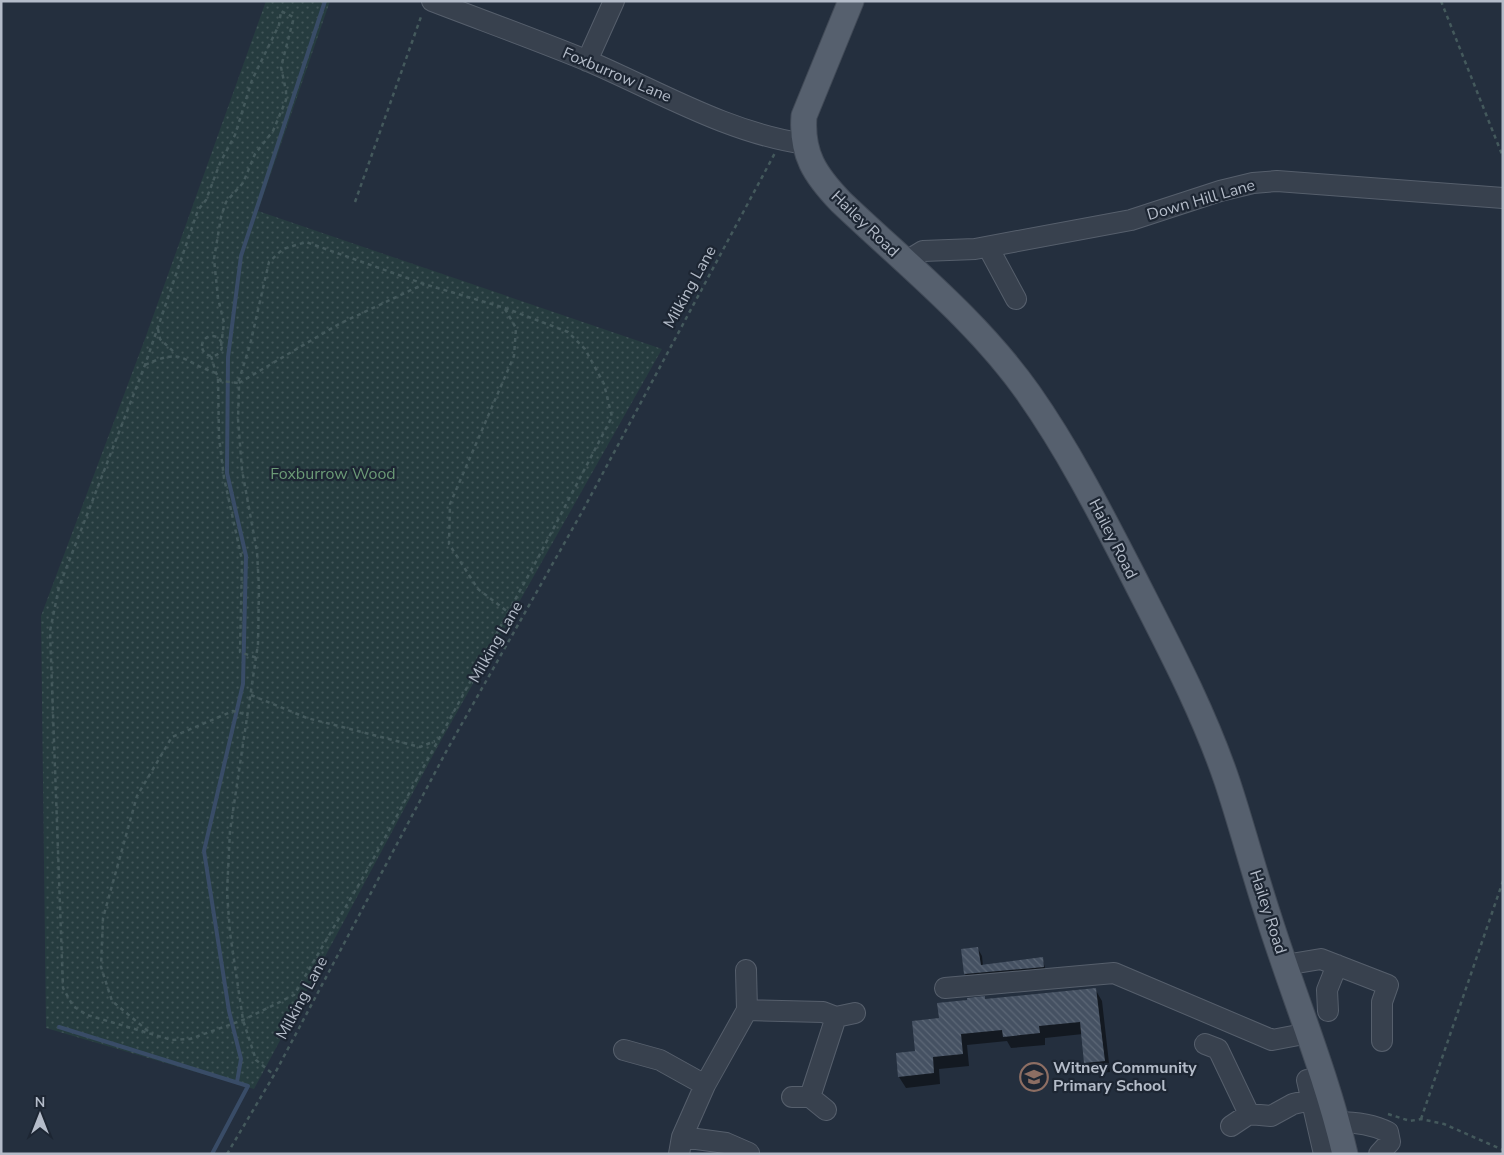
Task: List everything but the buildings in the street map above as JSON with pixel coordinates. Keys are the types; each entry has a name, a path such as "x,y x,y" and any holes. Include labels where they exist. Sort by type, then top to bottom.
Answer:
{"main road":[{"name":"Hailey Road","path":"851,1 794,142 806,155 826,186 979,332 1028,392 1093,499 1183,676 1212,740 1309,1033 1345,1154"}],"street":[{"path":"587,61 614,1"},
{"name":"Foxburrow Lane","path":"428,5 587,61 730,124 794,142"},
{"name":"Down Hill Lane","path":"905,262 923,251 988,247 1131,220 1220,191 1254,183 1277,181 1503,198"},
{"path":"988,247 1016,299"},
{"path":"1285,965 1321,959 1388,985 1382,1002 1382,1041"},
{"path":"1328,1011 1327,990 1336,965"},
{"path":"746,970 747,1010 705,1085 681,1146 726,1143 748,1153"},
{"path":"945,988 1114,973 1272,1040 1309,1033"},
{"path":"747,1010 823,1012 836,1017 855,1013"},
{"path":"826,1110 801,1097 836,1017"},
{"path":"1205,1044 1218,1049 1248,1114"},
{"path":"624,1050 660,1060 705,1085"},
{"path":"1307,1080 1310,1100 1324,1154"},
{"path":"1231,1126 1248,1114 1271,1116 1293,1104 1310,1100"},
{"path":"1337,1122 1376,1126 1388,1132 1390,1142 1380,1154"}],"path":[{"path":"1441,1 1503,157"},
{"path":"355,202 428,5"},
{"path":"211,356 218,354 224,327 214,272 215,246 226,202 243,183 255,154 274,130 286,100 281,67 293,17 281,11 279,25 255,72 235,135 217,171 206,200 198,210 158,328 59,587 51,622 49,652 63,988 73,1006 87,1015 172,1040 190,1039 243,1020 294,995 364,874 508,612 612,417 604,384 585,349 568,332 505,308 424,284 306,242 282,248 268,262 250,345 236,383 242,470 257,552 259,588 257,658 230,831 227,870 230,933 243,1020 256,1060 274,1075"},
{"name":"Milking Lane","path":"227,1154 274,1075 447,750 794,142"},
{"path":"218,378 225,382 236,383 339,324 424,284"},
{"path":"505,308 516,328 514,356 450,504 449,544 478,589 508,612"},
{"path":"158,328 160,339 177,355 216,373"},
{"path":"221,346 219,339 215,337 205,339 203,350 211,356 218,378 219,437 224,478 242,560 240,652 257,658"},
{"path":"144,365 177,355"},
{"path":"251,695 307,718 420,747 436,740"},
{"path":"149,1032 112,1001 101,966 103,918 138,796 172,737 233,710 248,716"},
{"path":"1421,1119 1503,881"},
{"path":"1387,1114 1396,1115 1410,1121 1421,1119 1444,1124 1503,1150"}],"green space":[{"name":"Foxburrow Wood","path":"266,1 330,1 258,211 662,349 439,744 254,1089 46,1028 41,616 146,336"}],"waterway":[{"path":"237,1082 241,1059 229,1011 204,851 243,684 246,556 227,473 228,357 241,256 325,1"},
{"path":"59,1027 248,1086 212,1154"}],"place":[{"name":"Witney Community Primary School","path":"1034,1077"}]}
